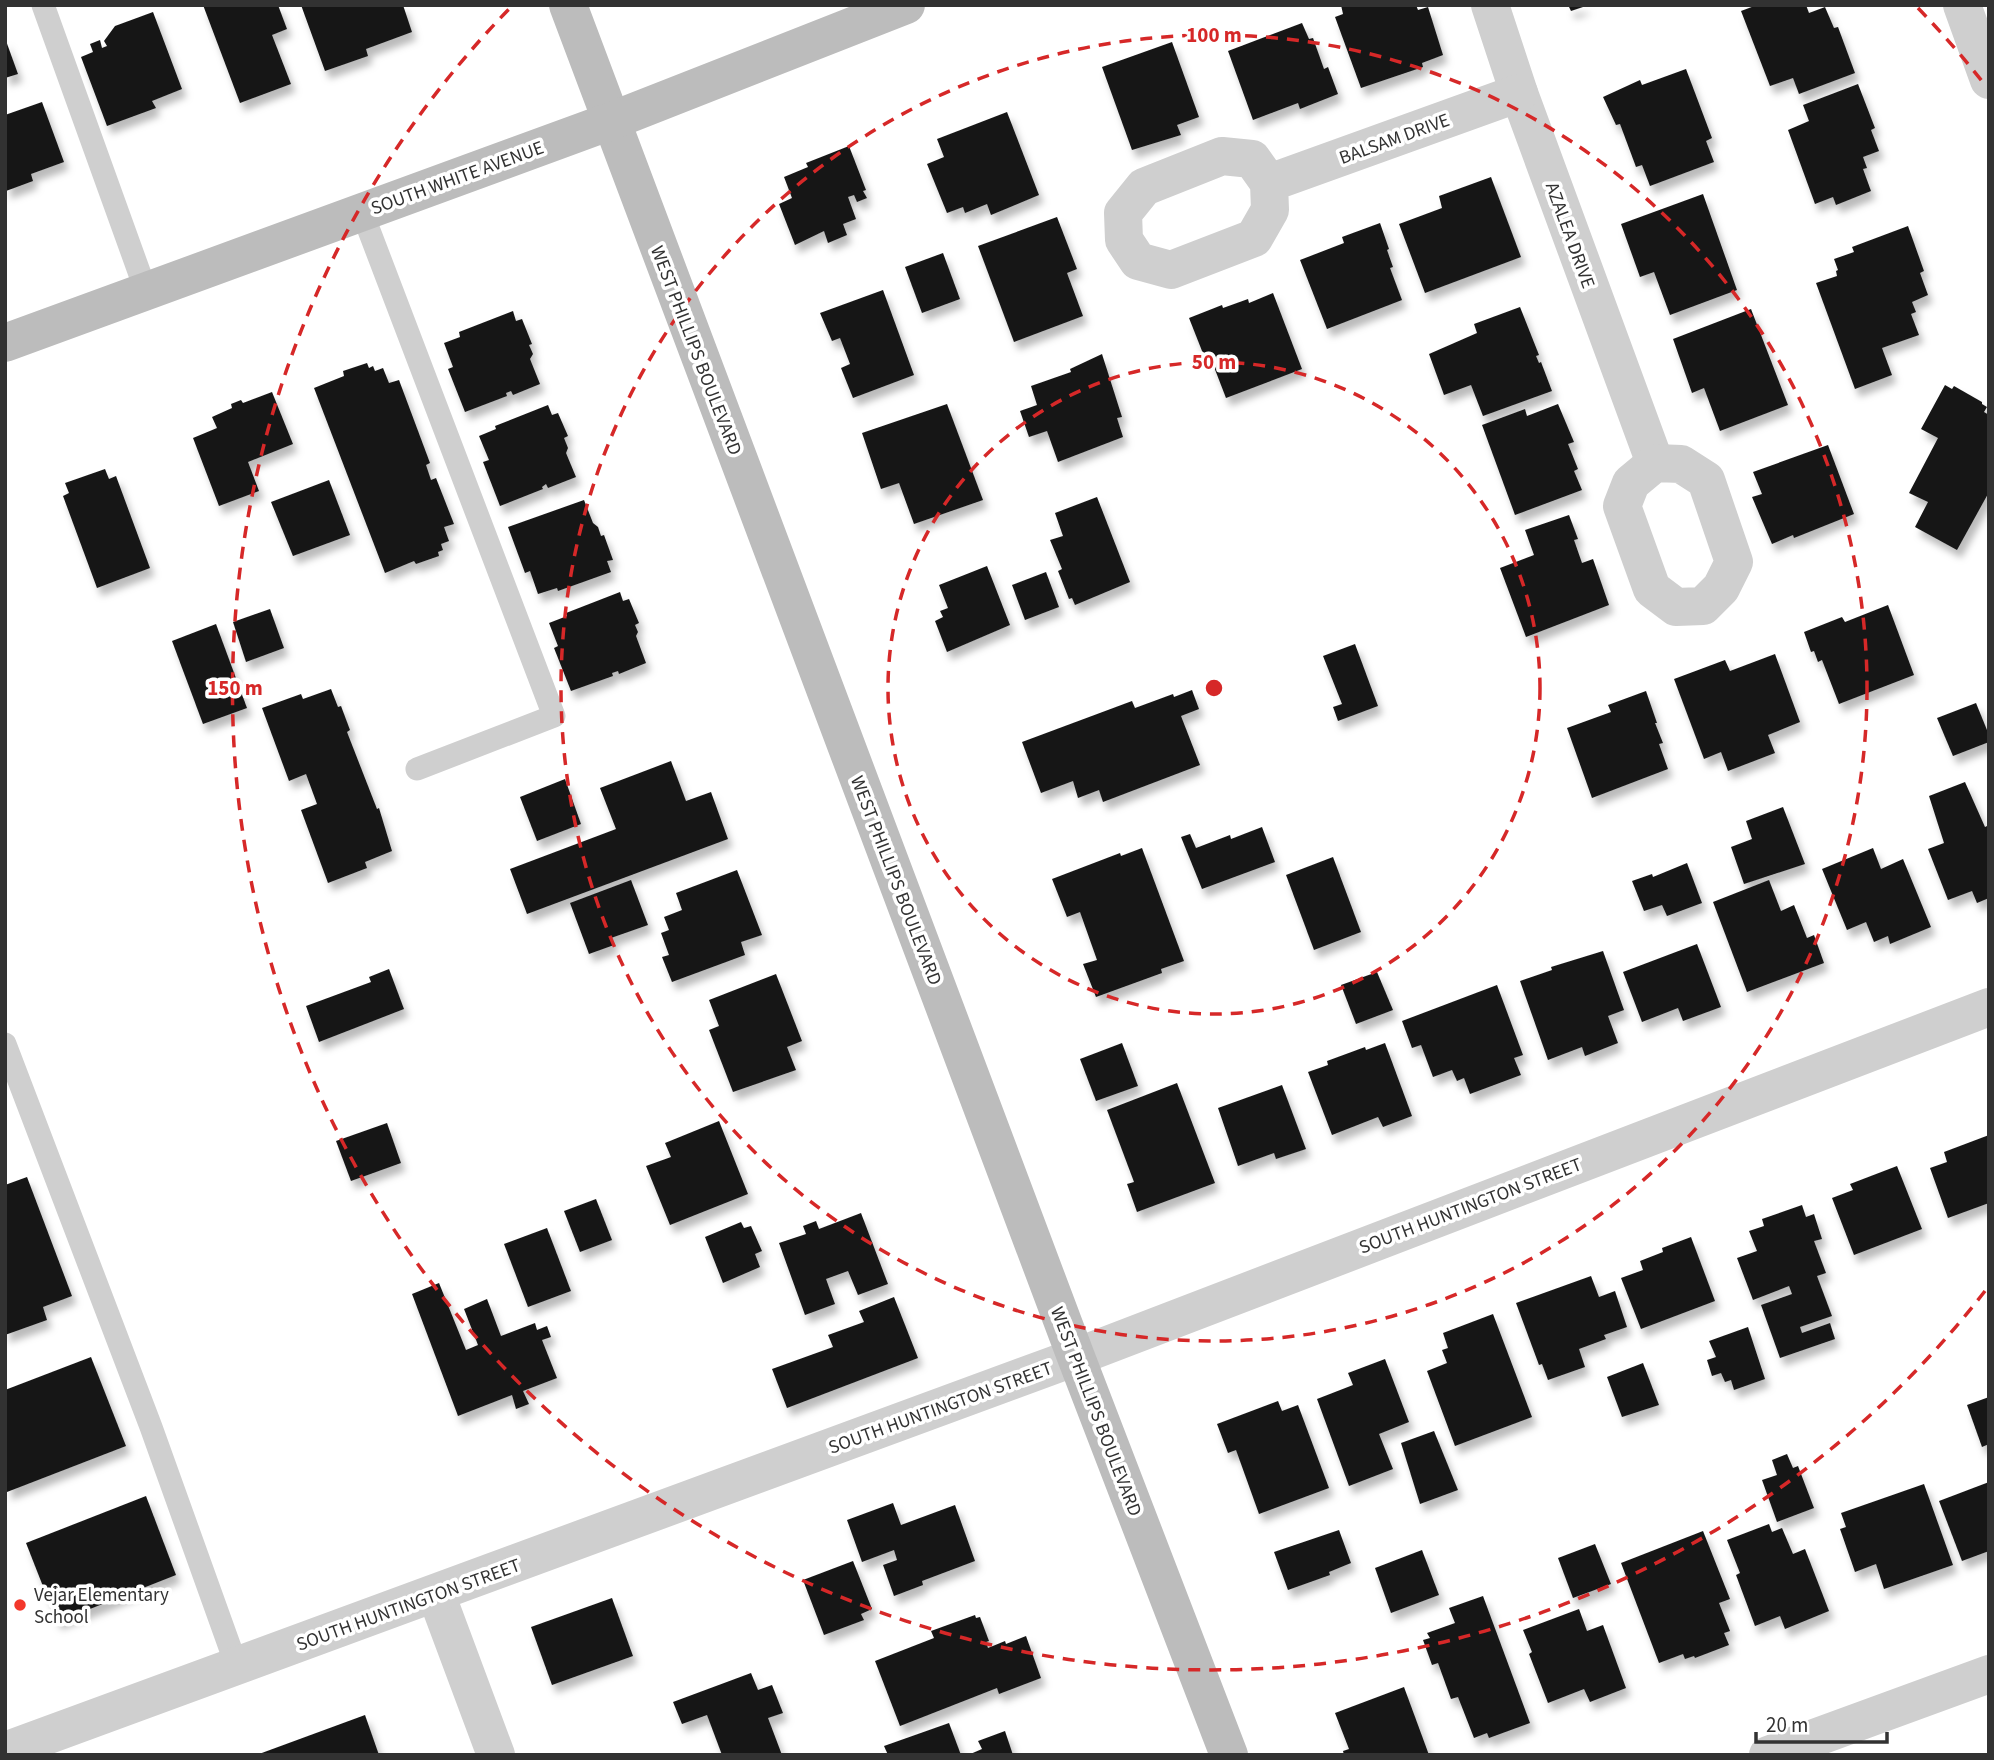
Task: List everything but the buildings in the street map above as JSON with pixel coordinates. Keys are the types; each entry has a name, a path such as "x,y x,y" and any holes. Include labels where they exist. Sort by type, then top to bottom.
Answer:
{"street":[{"name":"WEST PHILLIPS BOULEVARD","path":"568,5 1076,1356 1229,1755"},
{"name":"SOUTH WHITE AVENUE","path":"5,343 611,121 906,5"},
{"name":"AZALEA DRIVE","path":"1490,5 1519,93 1655,463"},
{"path":"1962,5 1989,80"},
{"name":"BALSAM DRIVE","path":"1269,183 1519,93"},
{"name":"SOUTH HUNTINGTON STREET","path":"5,1751 1076,1356 1989,1007"},
{"path":"436,1594 496,1755"},
{"path":"1768,1755 1989,1674"}],"lane":[{"path":"43,5 146,291"},
{"path":"362,212 554,716 417,769"},
{"path":"5,1044 151,1427 237,1667"}],"place":[{"name":"Vejar Elementary School","path":"20,1605"}]}
